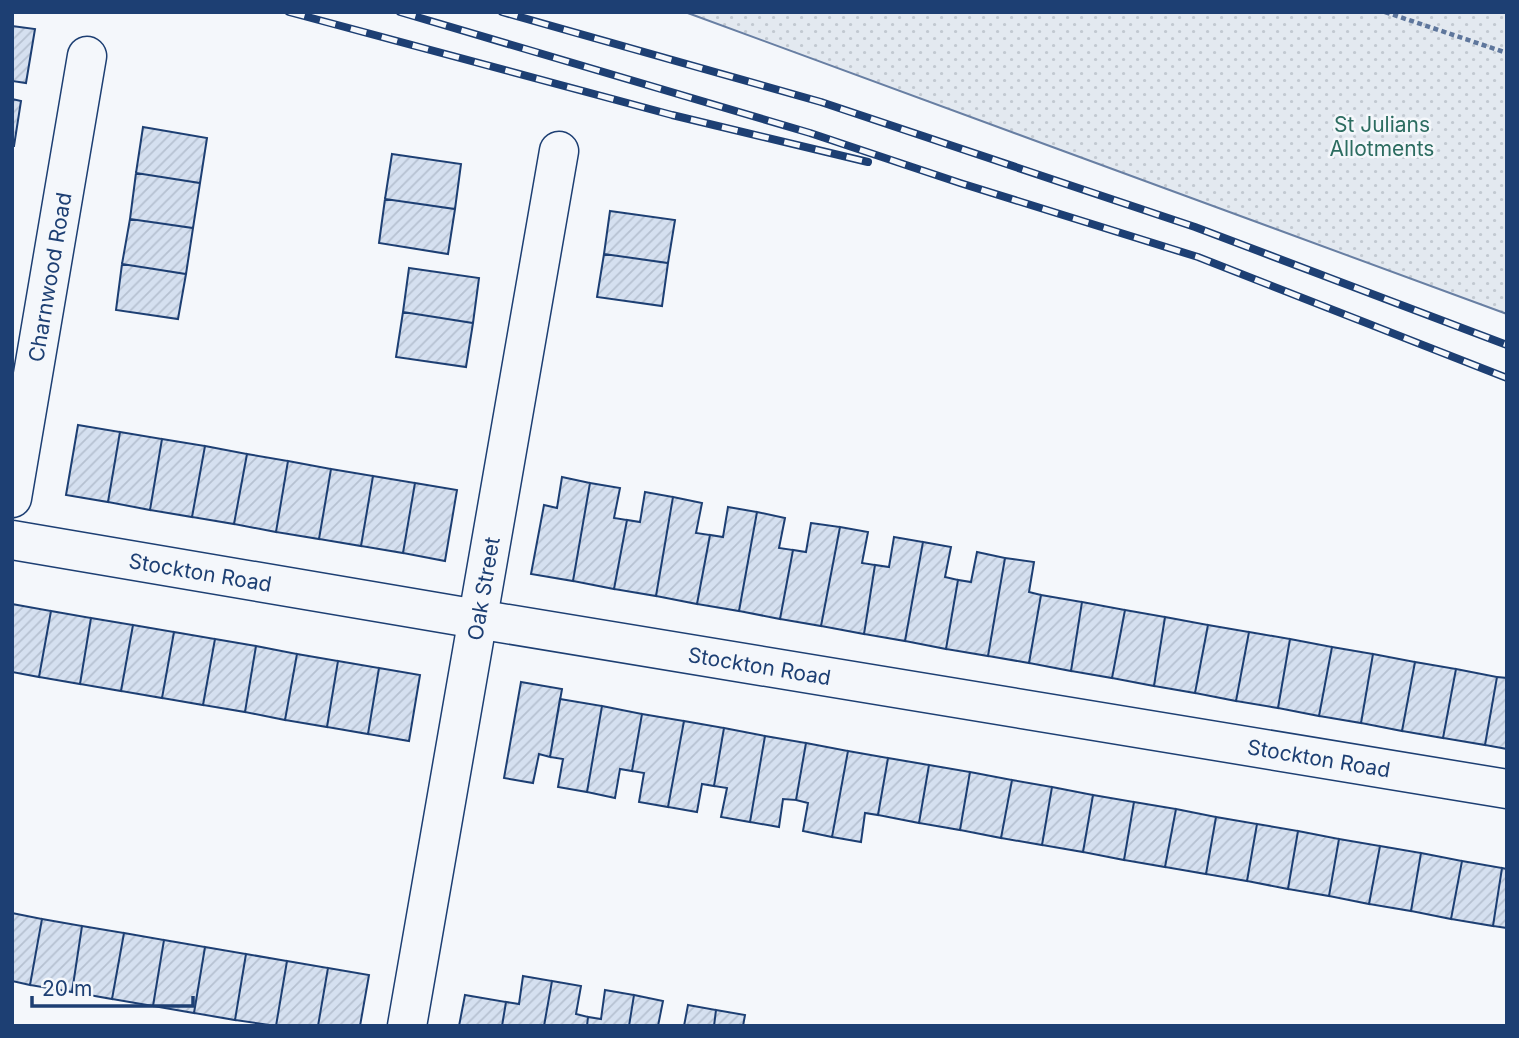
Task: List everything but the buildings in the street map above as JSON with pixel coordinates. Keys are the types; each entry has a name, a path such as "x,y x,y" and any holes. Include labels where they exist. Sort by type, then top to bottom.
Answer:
{"street":[{"name":"Charnwood Road","path":"12,498 87,56"},
{"name":"Oak Street","path":"407,1026 559,151"},
{"name":"Stockton Road","path":"12,540 1507,789"}],"path":[{"path":"1385,12 1507,53"}],"green space":[{"name":"St Julians Allotments","path":"685,12 1507,12 1507,314"}],"railway":[{"path":"289,12 672,115 868,162"},
{"path":"400,12 810,133 1198,257 1507,378"},
{"path":"502,12 821,102 1195,227 1507,345"}]}
